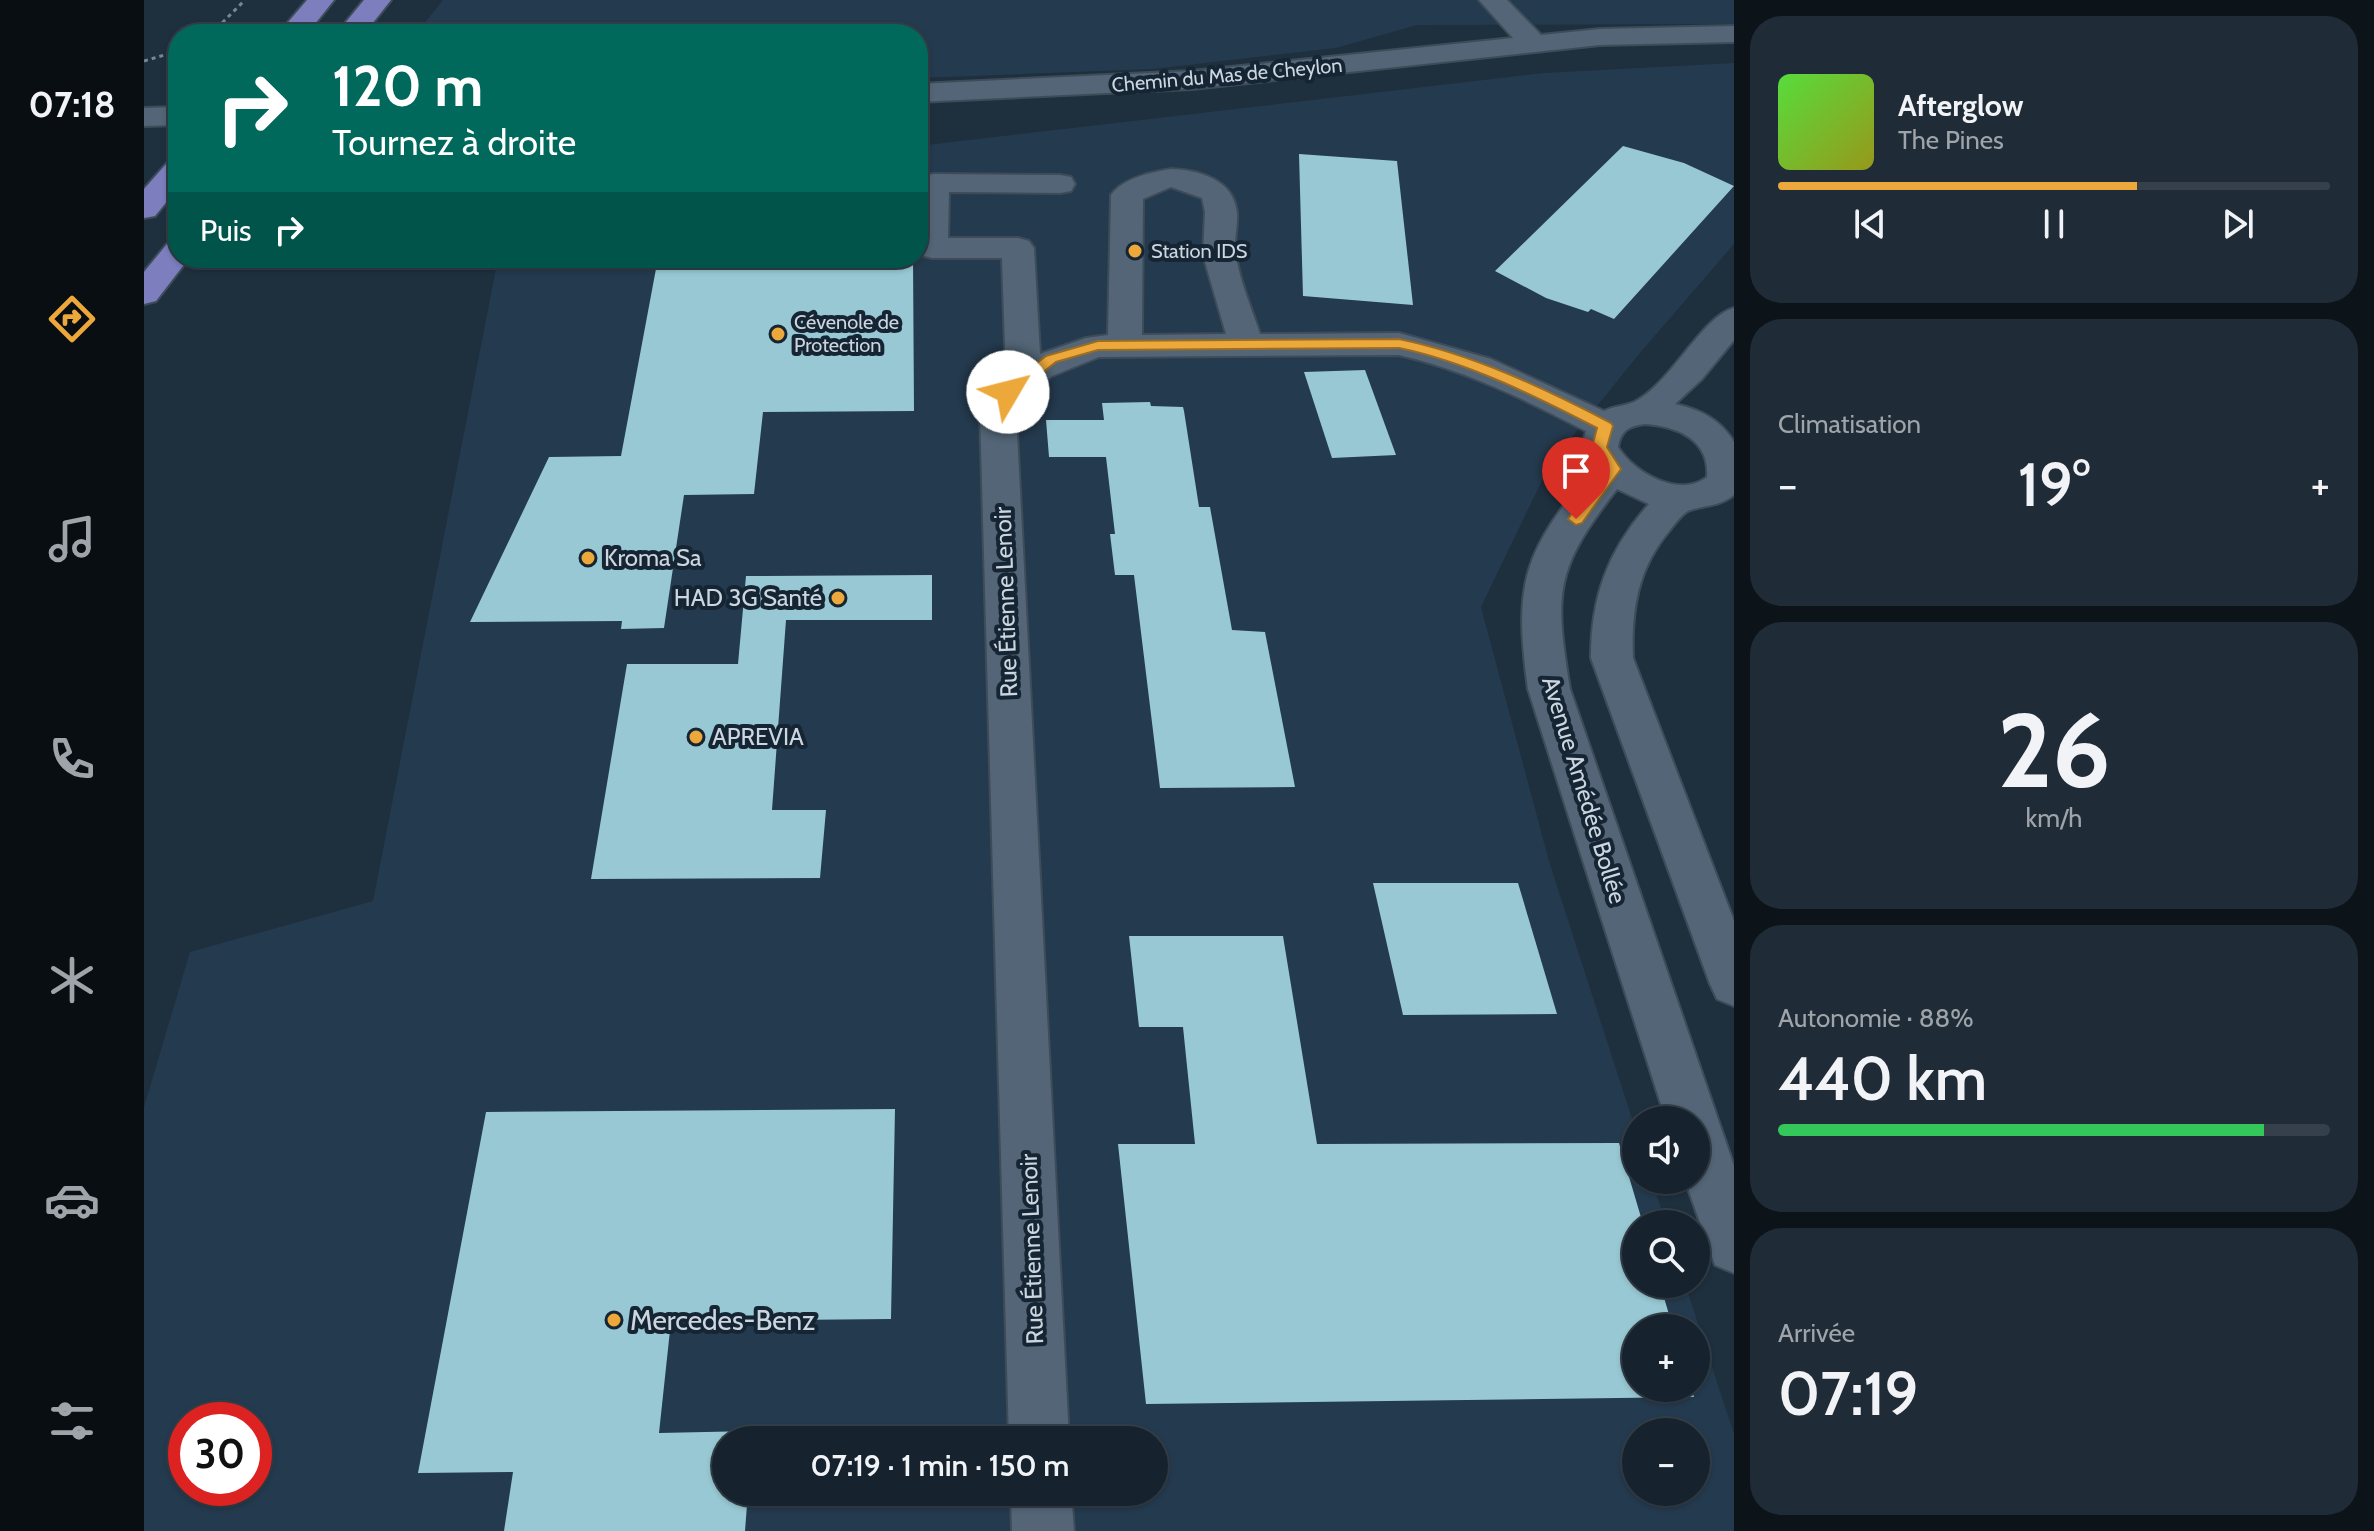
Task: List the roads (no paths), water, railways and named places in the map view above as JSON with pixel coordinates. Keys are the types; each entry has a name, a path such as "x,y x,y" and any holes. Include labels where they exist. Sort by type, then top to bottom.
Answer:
{"highway":[{"path":"301,24 321,0"},
{"path":"358,24 378,0"},
{"path":"144,209 168,181"},
{"path":"144,294 168,264"}],"street":[{"path":"1492,0 1535,45"},
{"name":"Chemin du Mas de Cheylon","path":"928,93 1192,80 1656,33 1734,34"},
{"name":"Chemin du Mas de Cheylon","path":"1535,45 1734,44"},
{"path":"144,117 168,116"},
{"path":"1125,345 1127,195 1160,178 1190,179 1216,193 1221,212 1219,255 1246,345"},
{"path":"1024,380 1018,248 932,248 934,183 1060,184"},
{"path":"1645,412 1690,371 1734,318"},
{"name":"Rue Étienne Lenoir","path":"1038,1426 998,413 1008,392 1051,359 1098,346 1399,344 1440,352 1605,426"},
{"path":"1645,412 1688,420 1707,430 1728,434 1732,472 1729,486 1698,496 1679,497 1642,488 1613,469 1600,447 1605,426 1615,418 1645,412"},
{"name":"Avenue Amédée Bollée","path":"1613,469 1591,495 1546,568 1540,630 1549,689 1687,1106"},
{"path":"1679,497 1652,523 1621,573 1610,617 1612,658 1734,984"},
{"path":"1710,1174 1734,1246"},
{"path":"1042,1506 1043,1531"}],"place":[{"name":"Station IDS","path":"1135,251"},
{"name":"Cévenole de Protection","path":"778,334"},
{"name":"Kroma Sa","path":"588,558"},
{"name":"HAD 3G Santé","path":"838,598"},
{"name":"APREVIA","path":"696,737"},
{"name":"Mercedes-Benz","path":"614,1320"}]}
